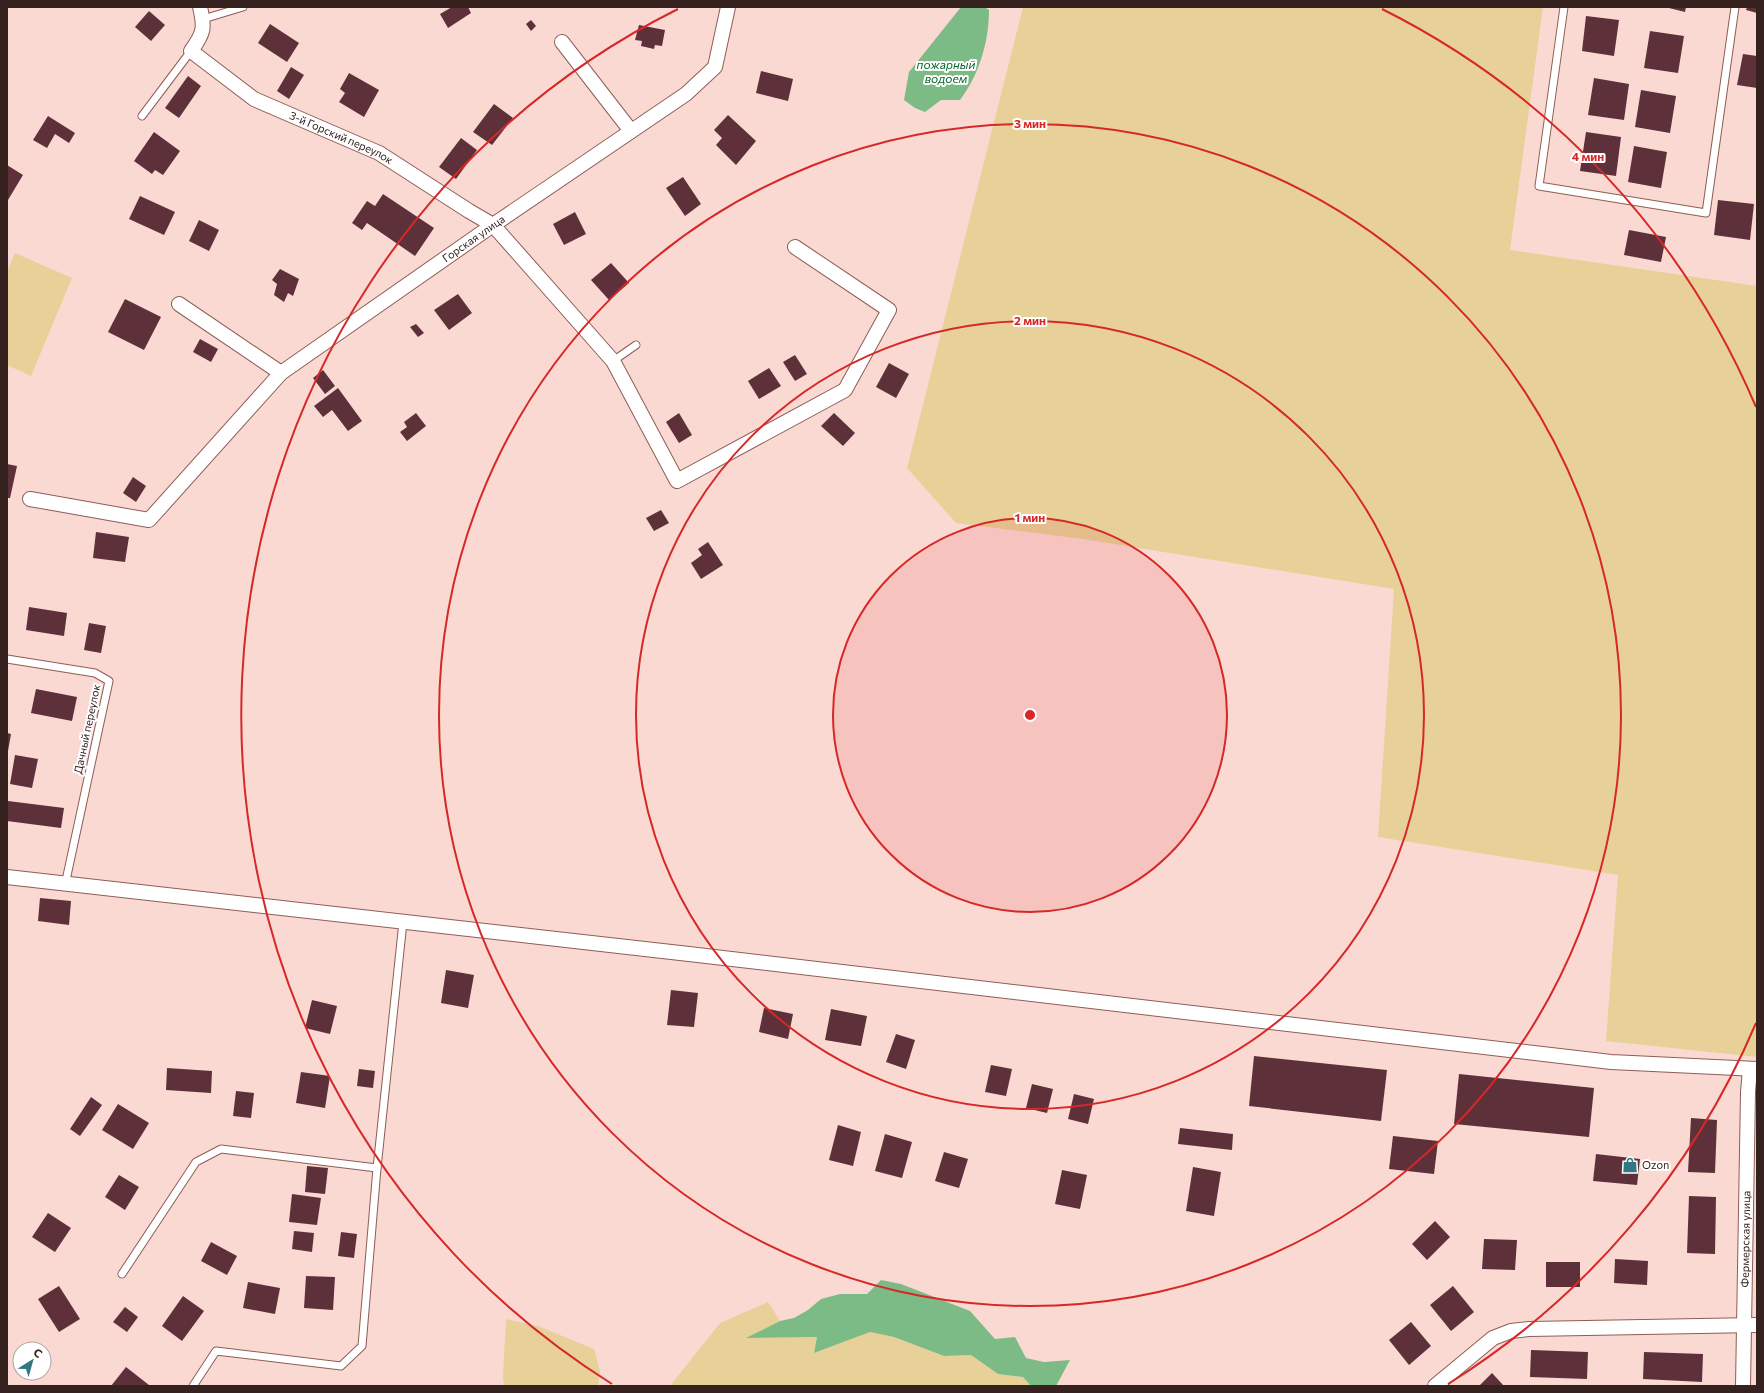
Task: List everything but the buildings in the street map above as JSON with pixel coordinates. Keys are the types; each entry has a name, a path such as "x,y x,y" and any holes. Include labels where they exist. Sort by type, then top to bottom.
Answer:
{"street":[{"name":"Горская улица","path":"30,499 149,520 281,373 686,94 715,67 728,7"},
{"path":"191,51 202,36 201,13"},
{"path":"562,42 631,131"},
{"name":"3-й Горский переулок","path":"191,51 254,99 379,153 469,211 494,225 613,360 677,481 845,390 889,310 795,247"},
{"path":"178,304 281,373"},
{"path":"7,877 65,885 403,922 1611,1062 1754,1069"},
{"name":"Фермерская улица","path":"1743,1386 1751,1325 1748,1092 1754,1069"},
{"path":"1435,1386 1493,1338 1511,1331 1529,1329 1751,1325"}],"lane":[{"path":"201,13 243,7"},
{"path":"1564,7 1540,186 1706,213 1735,7"},
{"path":"142,116 191,51"},
{"path":"613,360 636,345"},
{"name":"Дачный переулок","path":"7,659 95,673 109,681 65,885"},
{"path":"193,1386 216,1351 341,1366 362,1346 377,1168 403,922"},
{"path":"122,1274 196,1162 221,1149 377,1168"}],"shaded area":[{"path":"1023,7 1543,7 1510,250 1757,286 1757,1057 1606,1041 1618,875 1378,837 1394,589 1083,539 956,523 907,468"},
{"path":"15,253 72,278 31,376 7,365 7,272"},
{"path":"768,1302 780,1321 747,1338 817,1337 814,1353 870,1332 894,1337 944,1356 971,1355 998,1374 1023,1377 1031,1386 670,1386 720,1323"},
{"path":"506,1319 538,1326 594,1349 600,1371 598,1386 504,1386 503,1375"}],"water":[{"name":"пожарный водоем","path":"961,7 984,7 989,10 989,22 982,58 973,80 960,100 941,100 925,112 915,108 904,100 909,72"},
{"path":"881,1280 901,1284 970,1311 995,1339 1015,1337 1026,1358 1044,1362 1070,1360 1056,1386 1031,1386 1023,1377 998,1374 971,1355 944,1356 894,1337 870,1332 814,1353 817,1337 746,1338 780,1321 794,1318 808,1310 821,1299 840,1294 867,1294"}],"place":[{"name":"Ozon","path":"1630,1165"}]}
